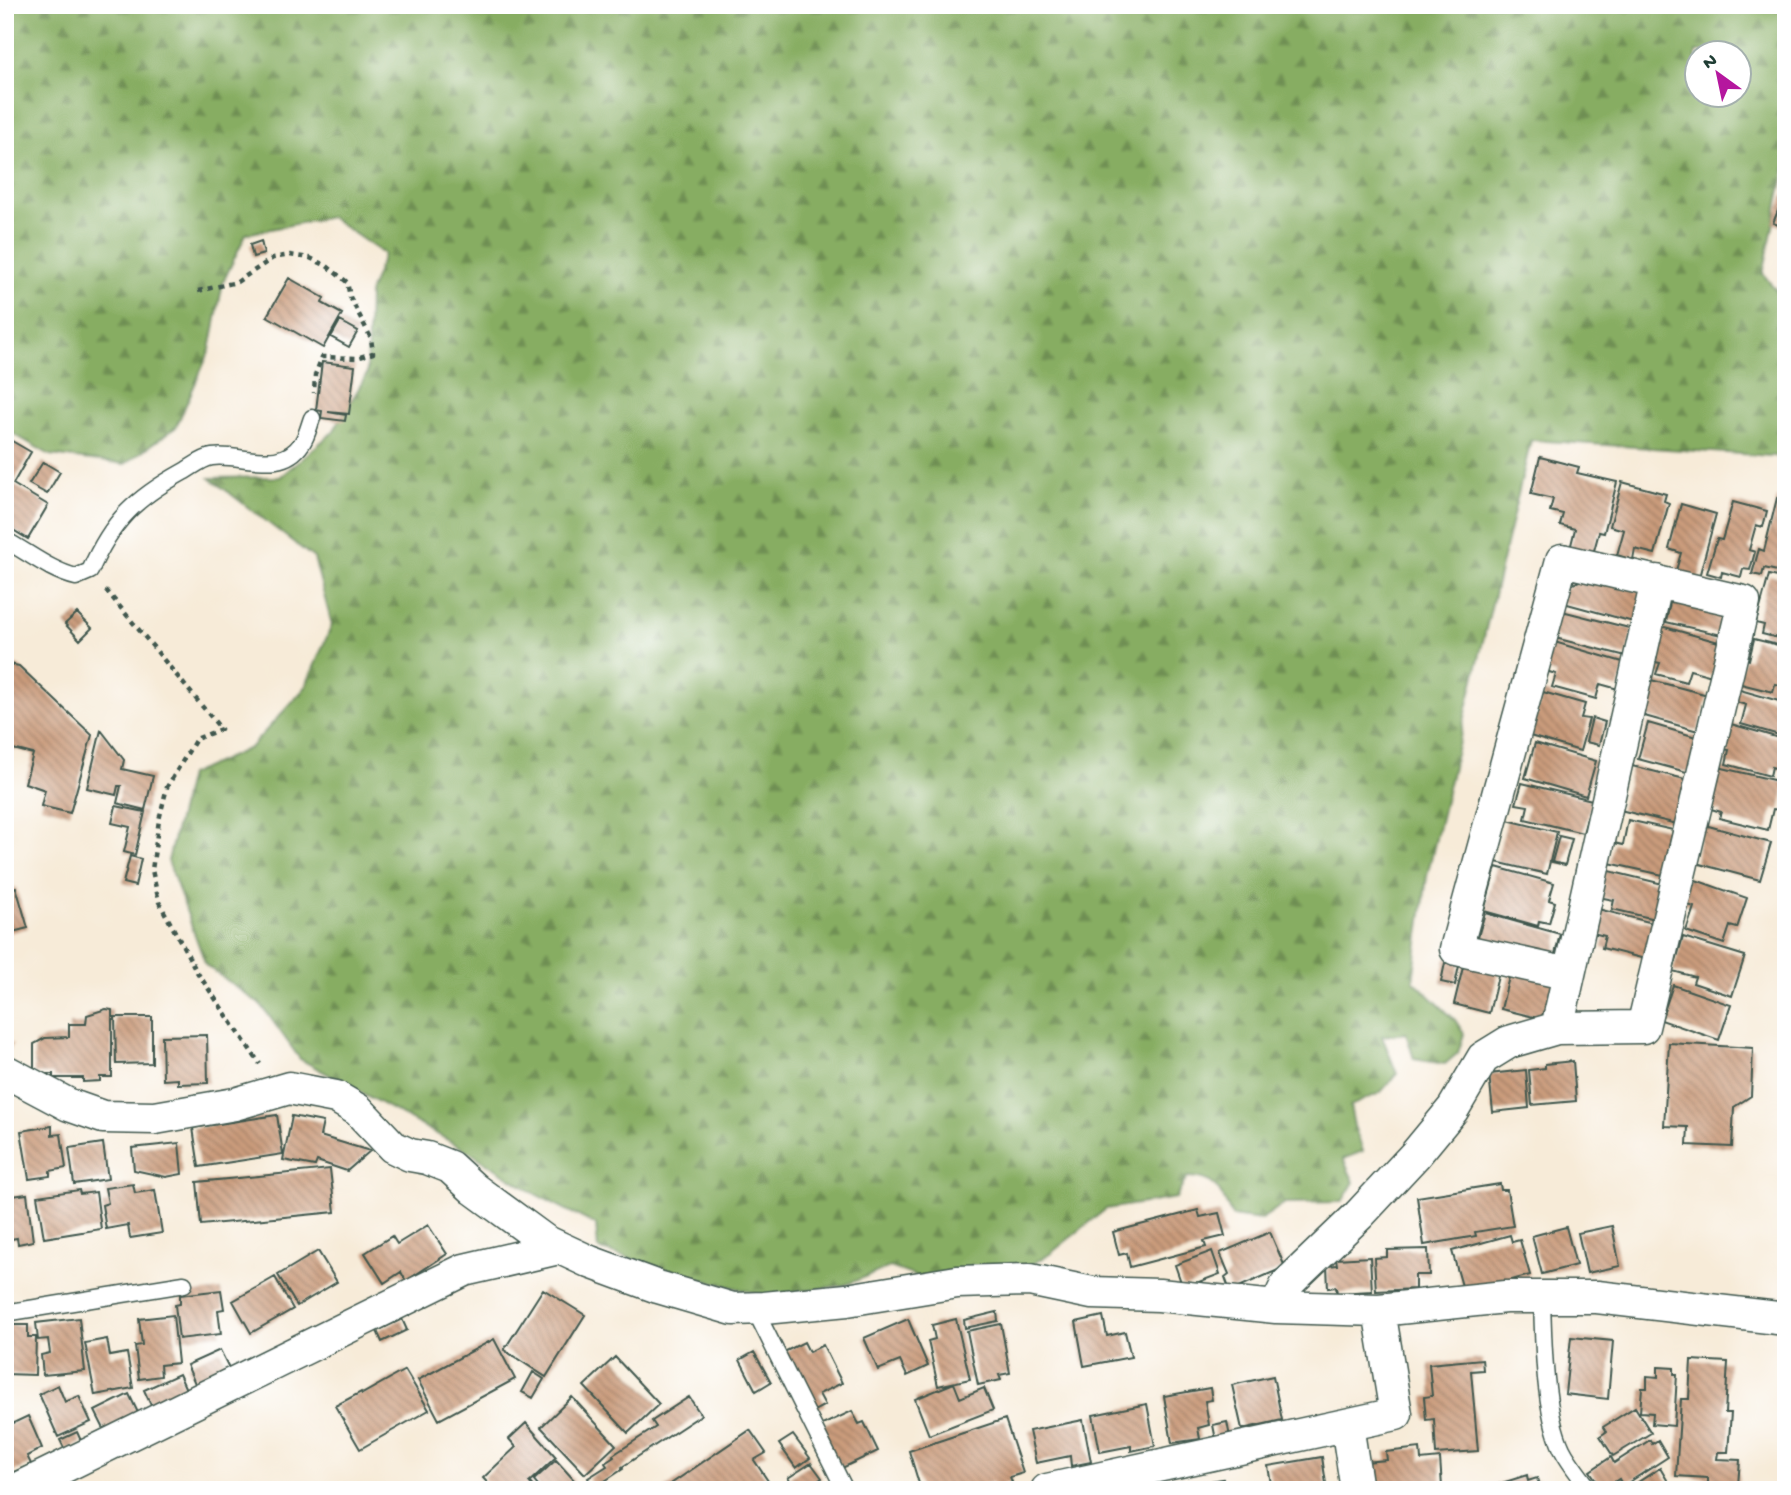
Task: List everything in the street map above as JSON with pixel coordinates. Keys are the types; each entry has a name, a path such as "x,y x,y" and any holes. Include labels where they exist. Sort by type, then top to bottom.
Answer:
{"street":[{"path":"1276,1307 1287,1283 1359,1215 1438,1128 1453,1109 1483,1058 1509,1042 1557,1028 1643,1027 1744,602 1562,561 1456,949 1569,974"},
{"path":"1557,1028 1657,581"},
{"path":"5,1071 69,1105 103,1117 155,1118 235,1104 289,1088 335,1097 358,1110 393,1147 450,1167 474,1189 545,1241 590,1262 691,1298 733,1308 847,1300 957,1282 1030,1280 1092,1293 1159,1295 1276,1307 1379,1310 1504,1297 1597,1297 1786,1319"},
{"path":"16,1490 464,1270 559,1248"},
{"path":"1061,1488 1396,1414 1379,1310"},
{"path":"1347,1425 1357,1490"}],"lane":[{"path":"5,540 34,555 59,573 76,577 90,571 100,546 123,515 141,497 209,457 242,457 265,463 284,458 303,442 312,418"},
{"path":"5,1313 184,1284"},
{"path":"1542,1297 1543,1351 1553,1419 1562,1449 1590,1490"},
{"path":"754,1308 845,1490"}],"path":[{"path":"198,291 237,282 273,258 290,255 310,258 327,265 347,282 351,298 366,325 373,353 357,358 322,356 316,374 312,418"},
{"path":"90,571 221,729 196,739 167,787 152,870 159,902 197,972 261,1065 275,1092"}],"green space":[{"path":"5,5 1786,5 1786,166 1763,274 1786,302 1786,457 1531,440 1427,876 1413,980 1455,1020 1464,1034 1458,1053 1445,1064 1414,1059 1406,1033 1382,1036 1397,1074 1380,1093 1350,1106 1363,1151 1343,1159 1354,1182 1342,1202 1285,1203 1260,1220 1232,1216 1221,1193 1212,1183 1187,1177 1176,1198 1106,1209 1050,1254 1023,1269 918,1277 890,1267 845,1285 767,1296 598,1249 596,1225 537,1195 468,1151 300,1059 262,1006 206,965 168,861 189,775 250,748 305,688 332,625 314,558 210,478 280,477 333,432 367,374 369,293 384,254 330,217 246,234 223,282 210,350 176,427 125,464 50,455 5,429"}],"building":[{"path":"1786,191 1786,228 1773,223"},
{"path":"261,241 264,254 253,257 250,245"},
{"path":"289,278 324,298 322,303 342,314 323,348 267,316"},
{"path":"340,321 358,331 349,347 331,337"},
{"path":"322,362 355,366 349,414 328,412 346,415 345,421 321,418 322,411 316,410"},
{"path":"5,437 31,452 13,484 48,505 28,539 5,525"},
{"path":"1540,457 1579,467 1577,473 1617,482 1604,533 1599,532 1592,558 1569,553 1575,529 1560,525 1563,514 1550,511 1553,499 1531,494"},
{"path":"43,462 60,472 47,494 29,484"},
{"path":"1622,482 1666,494 1664,501 1669,503 1655,554 1635,549 1633,560 1617,555 1624,530 1610,526"},
{"path":"1777,498 1786,501 1786,573 1764,568 1762,576 1752,574 1759,549 1764,551"},
{"path":"1733,502 1767,511 1763,527 1756,525 1749,550 1755,552 1750,570 1743,569 1741,577 1722,572 1721,577 1707,573 1717,539 1722,540"},
{"path":"1681,504 1716,514 1698,581 1675,574 1681,553 1669,549"},
{"path":"1769,575 1786,579 1786,640 1762,634 1764,625 1756,623"},
{"path":"1587,577 1644,592 1637,623 1560,602 1563,589"},
{"path":"1671,598 1735,613 1730,637 1666,622"},
{"path":"1558,610 1633,629 1626,656 1551,637"},
{"path":"77,613 92,628 80,640 65,624"},
{"path":"1661,626 1722,643 1712,676 1690,670 1686,682 1656,674 1660,663 1651,661"},
{"path":"1754,639 1786,647 1786,686 1775,684 1773,692 1737,683 1744,658 1749,660"},
{"path":"1551,641 1626,663 1618,689 1600,684 1596,699 1552,687 1556,674 1542,670"},
{"path":"5,663 19,666 92,735 70,813 41,806 45,790 25,783 33,754 5,747"},
{"path":"1651,680 1708,695 1698,731 1641,715"},
{"path":"1733,688 1786,703 1786,737 1741,724 1746,705 1730,700"},
{"path":"1543,692 1585,704 1581,718 1589,719 1580,751 1530,736"},
{"path":"1592,718 1605,722 1599,745 1586,742"},
{"path":"1648,723 1703,739 1694,774 1638,759"},
{"path":"1731,724 1786,740 1784,771 1772,767 1770,776 1726,764 1729,750 1724,749"},
{"path":"101,730 124,760 122,769 153,776 145,810 117,803 121,786 118,786 116,795 87,788"},
{"path":"1535,743 1596,761 1586,796 1525,778"},
{"path":"1632,766 1689,780 1677,824 1620,810"},
{"path":"1714,766 1786,783 1780,810 1773,809 1768,830 1719,818 1721,812 1711,809"},
{"path":"1522,783 1592,800 1583,833 1525,819 1528,806 1516,804"},
{"path":"116,806 145,812 135,855 124,852 130,827 112,823"},
{"path":"1507,820 1557,832 1547,874 1496,862"},
{"path":"1628,820 1673,830 1663,875 1609,863 1614,843 1623,845"},
{"path":"1701,824 1771,843 1760,880 1696,863"},
{"path":"1559,836 1572,839 1565,865 1552,862"},
{"path":"130,856 141,859 135,886 123,883"},
{"path":"1496,867 1554,883 1549,900 1555,902 1549,923 1539,921 1538,926 1484,911"},
{"path":"1605,870 1667,885 1659,920 1612,909 1614,900 1598,897"},
{"path":"1687,877 1747,898 1737,928 1730,926 1724,944 1686,931 1694,907 1678,901"},
{"path":"16,887 28,928 5,934 5,890"},
{"path":"1594,908 1653,923 1653,961 1602,948 1605,936 1588,932"},
{"path":"1485,913 1560,934 1554,958 1477,940"},
{"path":"1683,937 1745,956 1732,996 1693,983 1695,977 1673,971"},
{"path":"1446,958 1460,961 1455,985 1441,982"},
{"path":"1464,963 1499,972 1489,1013 1454,1004"},
{"path":"1511,969 1557,976 1548,1013 1543,1012 1542,1019 1501,1009"},
{"path":"1673,985 1731,1005 1719,1040 1661,1020"},
{"path":"106,1009 112,1010 112,1077 83,1082 83,1078 53,1078 53,1074 34,1074 34,1044 45,1038 69,1037 69,1024 86,1024 87,1015"},
{"path":"115,1017 152,1017 152,1063 116,1064"},
{"path":"207,1035 208,1083 178,1084 178,1079 163,1080 162,1036"},
{"path":"5,1040 13,1044 5,1058"},
{"path":"1669,1043 1753,1048 1751,1096 1734,1107 1732,1147 1687,1145 1688,1127 1664,1126"},
{"path":"1573,1061 1576,1101 1532,1105 1529,1070 1545,1068 1545,1064"},
{"path":"1526,1070 1529,1108 1493,1112 1489,1074"},
{"path":"277,1115 283,1154 199,1167 193,1128"},
{"path":"292,1116 323,1122 320,1136 370,1151 347,1171 317,1161 315,1166 283,1160"},
{"path":"52,1126 52,1135 61,1134 66,1168 50,1171 50,1176 29,1179 21,1131"},
{"path":"103,1143 108,1179 74,1184 69,1148"},
{"path":"179,1143 182,1174 166,1177 134,1170 132,1148"},
{"path":"330,1169 335,1212 201,1225 197,1182"},
{"path":"133,1184 135,1193 155,1190 162,1233 130,1238 128,1225 106,1229 102,1205 108,1203 105,1188"},
{"path":"1500,1184 1501,1190 1507,1190 1513,1226 1424,1245 1417,1197"},
{"path":"79,1190 80,1194 96,1192 101,1229 44,1238 37,1196"},
{"path":"27,1194 33,1241 18,1244 17,1238 5,1240 5,1197"},
{"path":"1198,1210 1200,1217 1219,1213 1225,1236 1204,1241 1206,1247 1130,1267 1127,1253 1119,1255 1113,1232"},
{"path":"428,1225 447,1254 406,1281 401,1272 384,1283 365,1253 392,1236 397,1244"},
{"path":"1612,1226 1620,1266 1587,1273 1578,1233"},
{"path":"1566,1227 1576,1265 1542,1274 1532,1236"},
{"path":"1270,1232 1285,1267 1230,1291 1225,1277 1229,1274 1220,1253"},
{"path":"1510,1235 1512,1242 1520,1240 1530,1275 1464,1293 1452,1251"},
{"path":"1428,1249 1429,1275 1415,1275 1415,1289 1376,1291 1374,1258 1387,1257 1387,1250"},
{"path":"318,1251 337,1282 297,1306 278,1275"},
{"path":"1212,1251 1220,1274 1183,1288 1175,1265"},
{"path":"1370,1257 1372,1291 1337,1293 1336,1287 1328,1288 1327,1266 1337,1265 1336,1259"},
{"path":"275,1277 293,1309 251,1333 233,1301"},
{"path":"543,1289 585,1315 546,1377 504,1350"},
{"path":"221,1290 224,1309 218,1310 221,1334 179,1339 175,1305 180,1304 180,1295"},
{"path":"997,1312 998,1321 965,1328 964,1320"},
{"path":"173,1315 178,1363 160,1365 161,1376 139,1379 135,1346 142,1345 139,1319"},
{"path":"1103,1316 1107,1336 1125,1332 1131,1357 1084,1366 1076,1322"},
{"path":"79,1318 85,1371 43,1375 41,1355 50,1353 48,1339 38,1340 36,1323"},
{"path":"402,1319 407,1330 382,1342 377,1331"},
{"path":"908,1319 928,1366 907,1376 900,1361 878,1370 864,1338"},
{"path":"956,1319 970,1379 938,1386 928,1341 935,1339 932,1325"},
{"path":"1001,1324 1010,1373 999,1375 1001,1380 978,1385 967,1331"},
{"path":"5,1325 28,1325 28,1337 36,1337 35,1375 5,1374"},
{"path":"1571,1337 1613,1341 1608,1399 1565,1394"},
{"path":"107,1339 110,1356 127,1353 133,1388 95,1395 85,1343"},
{"path":"494,1339 515,1379 439,1420 418,1380"},
{"path":"804,1342 809,1352 823,1345 842,1383 819,1394 825,1405 814,1411 784,1352"},
{"path":"220,1350 230,1370 196,1386 187,1365"},
{"path":"754,1352 771,1382 756,1391 740,1360"},
{"path":"615,1357 659,1404 628,1433 584,1386"},
{"path":"1482,1359 1483,1370 1471,1371 1478,1451 1436,1454 1434,1419 1426,1420 1424,1397 1432,1396 1429,1364"},
{"path":"1691,1360 1728,1362 1725,1413 1731,1413 1728,1452 1718,1452 1717,1459 1740,1460 1738,1485 1708,1484 1708,1478 1676,1476 1681,1399 1689,1399"},
{"path":"1658,1367 1674,1368 1674,1374 1677,1374 1674,1426 1652,1424 1653,1413 1640,1412 1642,1388 1647,1388 1647,1376 1658,1377"},
{"path":"405,1370 429,1410 360,1449 335,1406"},
{"path":"533,1372 544,1379 533,1398 522,1392"},
{"path":"179,1374 189,1396 154,1412 144,1390"},
{"path":"1273,1376 1282,1420 1242,1429 1232,1385"},
{"path":"954,1383 960,1398 984,1388 993,1410 929,1435 915,1399"},
{"path":"58,1385 65,1402 79,1396 91,1422 58,1437 39,1394"},
{"path":"1210,1388 1212,1400 1205,1401 1209,1425 1198,1428 1200,1439 1172,1443 1164,1396"},
{"path":"129,1394 140,1417 106,1433 95,1411"},
{"path":"572,1397 616,1445 585,1474 541,1427"},
{"path":"689,1397 701,1415 594,1488 588,1478 607,1466 605,1463 614,1457 613,1455 656,1427 652,1421"},
{"path":"1147,1404 1155,1446 1131,1451 1131,1446 1100,1452 1093,1415"},
{"path":"1635,1407 1651,1433 1613,1456 1600,1436 1606,1432 1603,1427"},
{"path":"852,1411 859,1424 864,1422 878,1451 840,1469 820,1426"},
{"path":"28,1416 42,1448 27,1456 31,1464 5,1476 5,1427"},
{"path":"1005,1419 1023,1473 1010,1477 1012,1482 993,1488 992,1482 977,1487 978,1490 921,1490 909,1451"},
{"path":"1083,1420 1091,1462 1071,1466 1070,1456 1036,1463 1029,1431"},
{"path":"1227,1422 1230,1437 1216,1440 1213,1425"},
{"path":"526,1423 556,1457 529,1482 534,1488 532,1490 494,1490 483,1478 516,1447 509,1439"},
{"path":"750,1430 766,1453 754,1460 768,1481 754,1490 662,1490"},
{"path":"77,1432 82,1443 65,1450 60,1440"},
{"path":"793,1435 810,1458 796,1468 779,1444"},
{"path":"1650,1440 1652,1444 1658,1440 1668,1457 1623,1486 1619,1479 1609,1485 1607,1482 1600,1486 1590,1471 1611,1457 1614,1463"},
{"path":"1420,1448 1421,1460 1440,1458 1442,1487 1367,1490 1364,1462 1387,1460 1386,1452"},
{"path":"1322,1457 1327,1490 1272,1490 1268,1466"},
{"path":"556,1460 574,1480 567,1486 570,1490 542,1490 534,1480"},
{"path":"811,1463 822,1478 806,1490 797,1490 788,1478"},
{"path":"1660,1468 1673,1490 1626,1490"},
{"path":"1527,1475 1528,1481 1537,1478 1540,1490 1480,1490"},
{"path":"1223,1479 1224,1485 1233,1483 1234,1490 1187,1490 1186,1485"}]}
